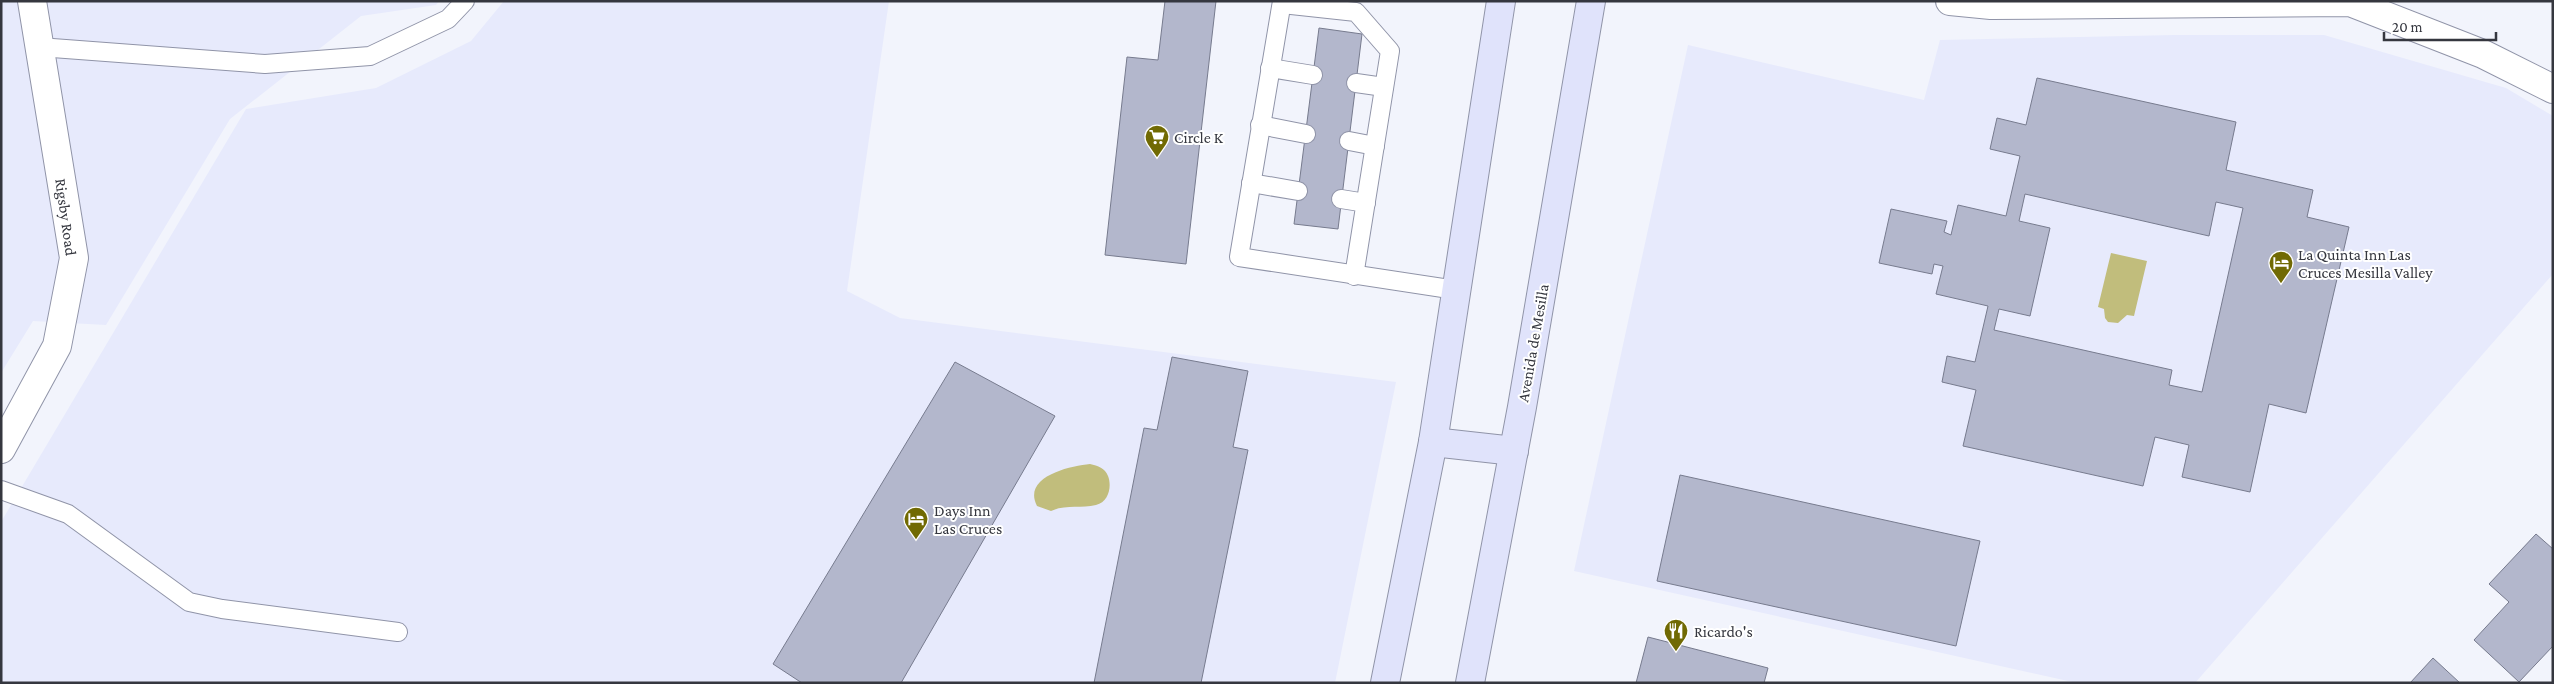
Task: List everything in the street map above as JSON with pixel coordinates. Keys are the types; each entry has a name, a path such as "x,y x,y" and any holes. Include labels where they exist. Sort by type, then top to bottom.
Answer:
{"main road":[{"path":"1385,683 1432,442 1501,1"},
{"name":"Avenida de Mesilla","path":"1470,683 1514,451 1591,1"},
{"path":"1432,442 1514,451"}],"street":[{"name":"Rigsby Road","path":"1,450 57,346 74,258 32,1"},
{"path":"1950,1 1991,5 2350,2 2483,54 2553,89"}],"lane":[{"path":"39,47 265,64 370,56 448,19 465,1"},
{"path":"1354,276 1390,51 1356,12 1282,3 1239,256 1354,276 1456,290"},
{"path":"1270,68 1313,75"},
{"path":"1356,83 1384,87"},
{"path":"1260,125 1306,134"},
{"path":"1349,141 1375,146"},
{"path":"1251,183 1298,191"},
{"path":"1341,199 1366,204"},
{"path":"1,490 68,514 189,602 222,609 398,632"}],"shaded area":[{"path":"1,1 439,1 436,5 361,16 230,119 106,325 33,321 1,373"},
{"path":"504,1 889,1 847,291 900,318 1396,382 1335,683 1,683 1,522 246,109 376,88 471,41"},
{"path":"2174,35 2324,35 2506,88 2553,116 2553,274 2195,683 2077,683 1574,571 1688,45 1924,100 1940,40"},
{"path":"2111,253 2147,261 2134,316 2127,315 2118,323 2108,322 2105,318 2104,309 2098,307"},
{"path":"1090,464 1103,469 1107,473 1110,484 1104,501 1096,505 1062,508 1051,511 1037,506 1034,496 1036,487 1042,480 1071,467"}],"building":[{"name":"Circle K","path":"1165,1 1216,1 1186,264 1105,255 1127,57 1158,60"},
{"path":"1319,28 1362,34 1338,229 1294,224"},
{"name":"La Quinta Inn Las Cruces Mesilla Valley","path":"2037,78 2236,122 2226,170 2313,190 2307,217 2349,227 2306,413 2269,404 2250,492 2182,477 2189,445 2155,437 2143,486 1963,446 1976,390 1942,382 1947,356 1975,362 1988,306 1936,294 1943,266 1934,264 1932,274 1879,263 1891,209 1947,221 1944,232 1951,235 1958,205 2006,216 2020,156 1990,149 1997,118 2026,125","holes":["2025,194 2209,236 2216,202 2243,208 2202,392 2169,385 2172,370 1994,330 1999,309 2030,316 2050,228 2019,221"]},
{"path":"1172,357 1248,371 1233,447 1248,450 1201,683 1094,683 1144,428 1157,430"},
{"name":"Days Inn Las Cruces","path":"955,362 1055,416 901,683 802,683 773,664"},
{"path":"1680,475 1980,541 1956,646 1657,581"},
{"path":"2536,534 2553,549 2553,646 2519,682 2474,640 2509,602 2489,584"},
{"name":"Ricardo's","path":"1648,637 1768,668 1764,683 1636,683"},
{"path":"2433,658 2460,683 2410,683"}],"place":[{"name":"Circle K","path":"1157,158"},
{"name":"La Quinta Inn Las Cruces Mesilla Valley","path":"2281,284"},
{"name":"Days Inn Las Cruces","path":"916,540"},
{"name":"Ricardo's","path":"1676,652"}]}
